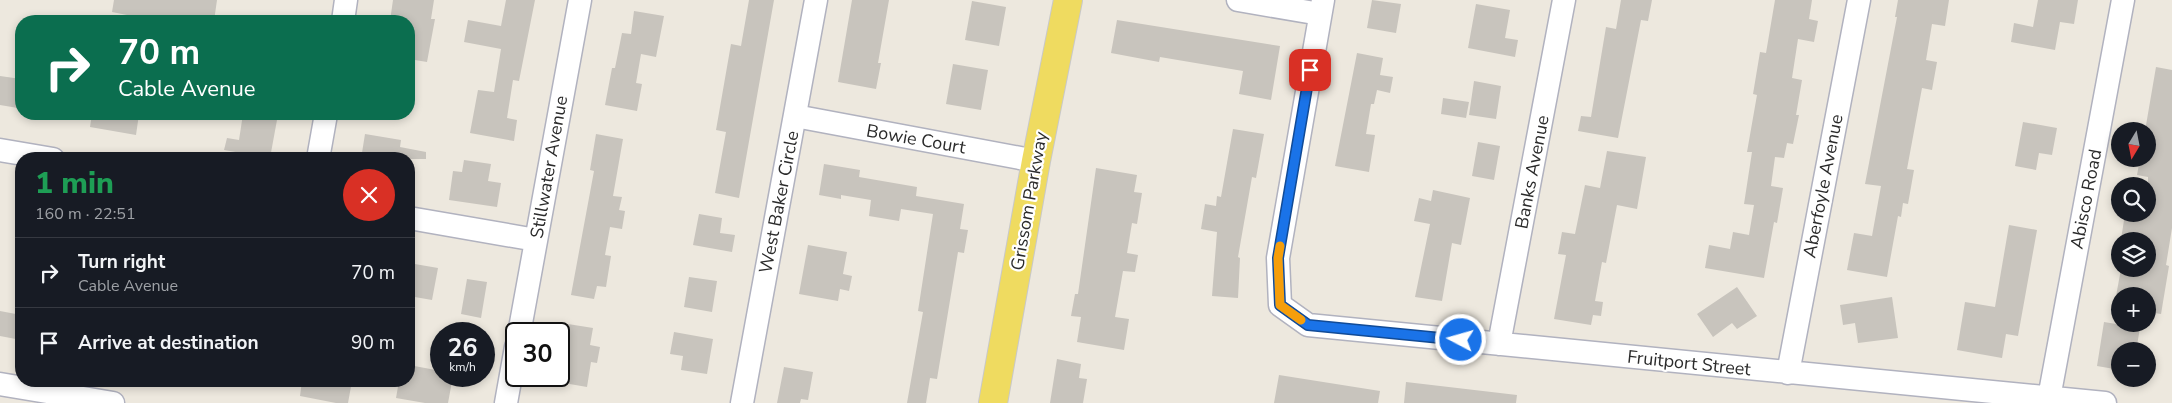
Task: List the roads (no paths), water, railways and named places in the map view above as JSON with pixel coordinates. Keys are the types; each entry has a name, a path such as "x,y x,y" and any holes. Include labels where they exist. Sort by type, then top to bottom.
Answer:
{"main road":[{"name":"Grissom Parkway","path":"993,403 1036,161 1068,0"}],"street":[{"path":"344,15 346,0"},
{"name":"Stillwater Avenue","path":"521,322 580,0"},
{"name":"West Baker Circle","path":"742,403 816,0"},
{"path":"1238,0 1321,7"},
{"name":"Banks Avenue","path":"1499,344 1564,0"},
{"name":"Aberfoyle Avenue","path":"1788,372 1858,0"},
{"name":"Abisco Road","path":"2049,398 2123,0"},
{"name":"Fruitport Street","path":"1321,7 1278,258 1280,305 1308,325 2105,403"},
{"name":"Bowie Court","path":"795,116 1036,161"},
{"path":"319,152 325,120"},
{"path":"0,150 15,153"},
{"path":"415,219 536,240"},
{"path":"0,384 15,387"},
{"path":"18,387 113,403"},
{"path":"506,403 509,387"}]}
